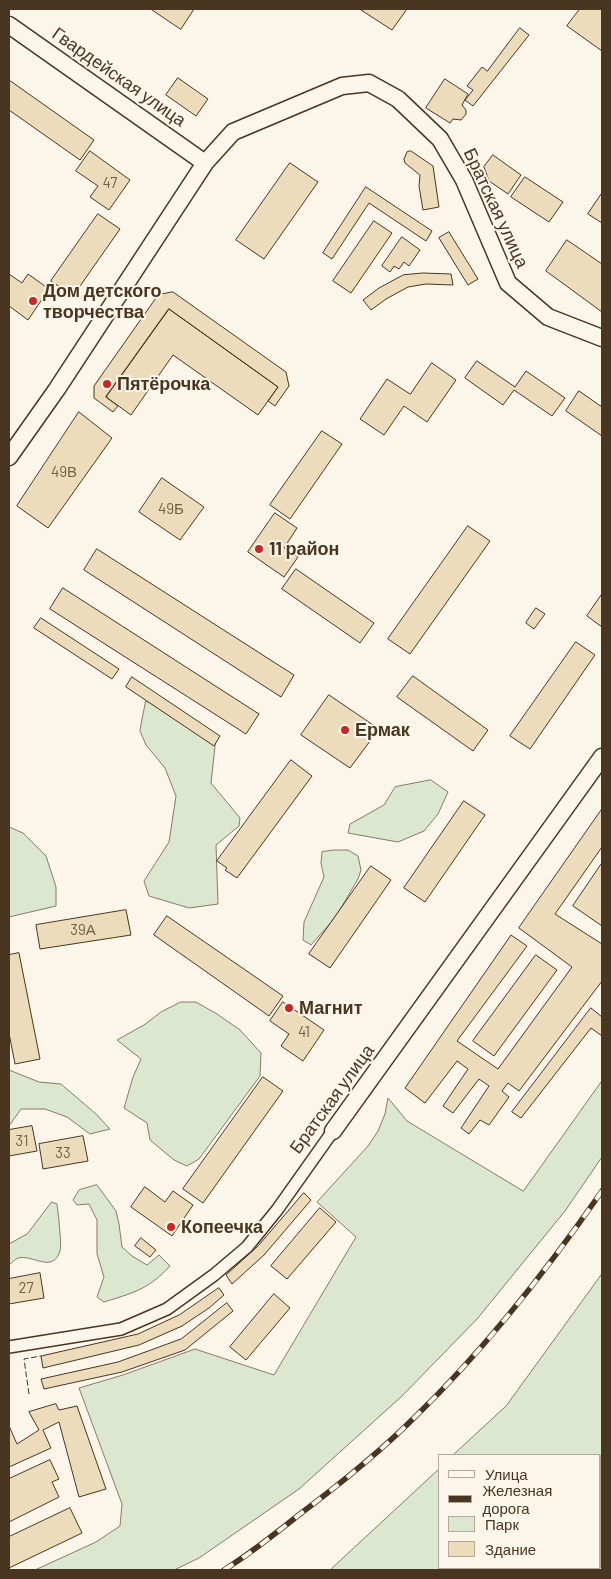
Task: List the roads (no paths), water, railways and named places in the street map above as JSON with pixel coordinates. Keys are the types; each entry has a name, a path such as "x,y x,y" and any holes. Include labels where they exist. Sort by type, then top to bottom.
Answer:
{"street":[{"name":"Гвардейская улица","path":"9,25 205,163"},
{"name":"Братская улица","path":"9,457 57,389 205,163 232,132 342,86 369,83 398,99 440,139 464,180 508,283 548,317 602,338"},
{"name":"Братская улица","path":"9,1347 121,1329 167,1309 214,1275 247,1247 276,1210 602,757"}],"railway":[{"path":"224,1570 263,1543 345,1479 388,1442 442,1390 514,1308 602,1191"}],"place":[{"name":"Дом детского творчества","path":"33,301"},
{"name":"Пятёрочка","path":"107,384"},
{"name":"11 район","path":"259,549"},
{"name":"Ермак","path":"345,730"},
{"name":"Магнит","path":"289,1008"},
{"name":"Копеечка","path":"171,1227"}]}
